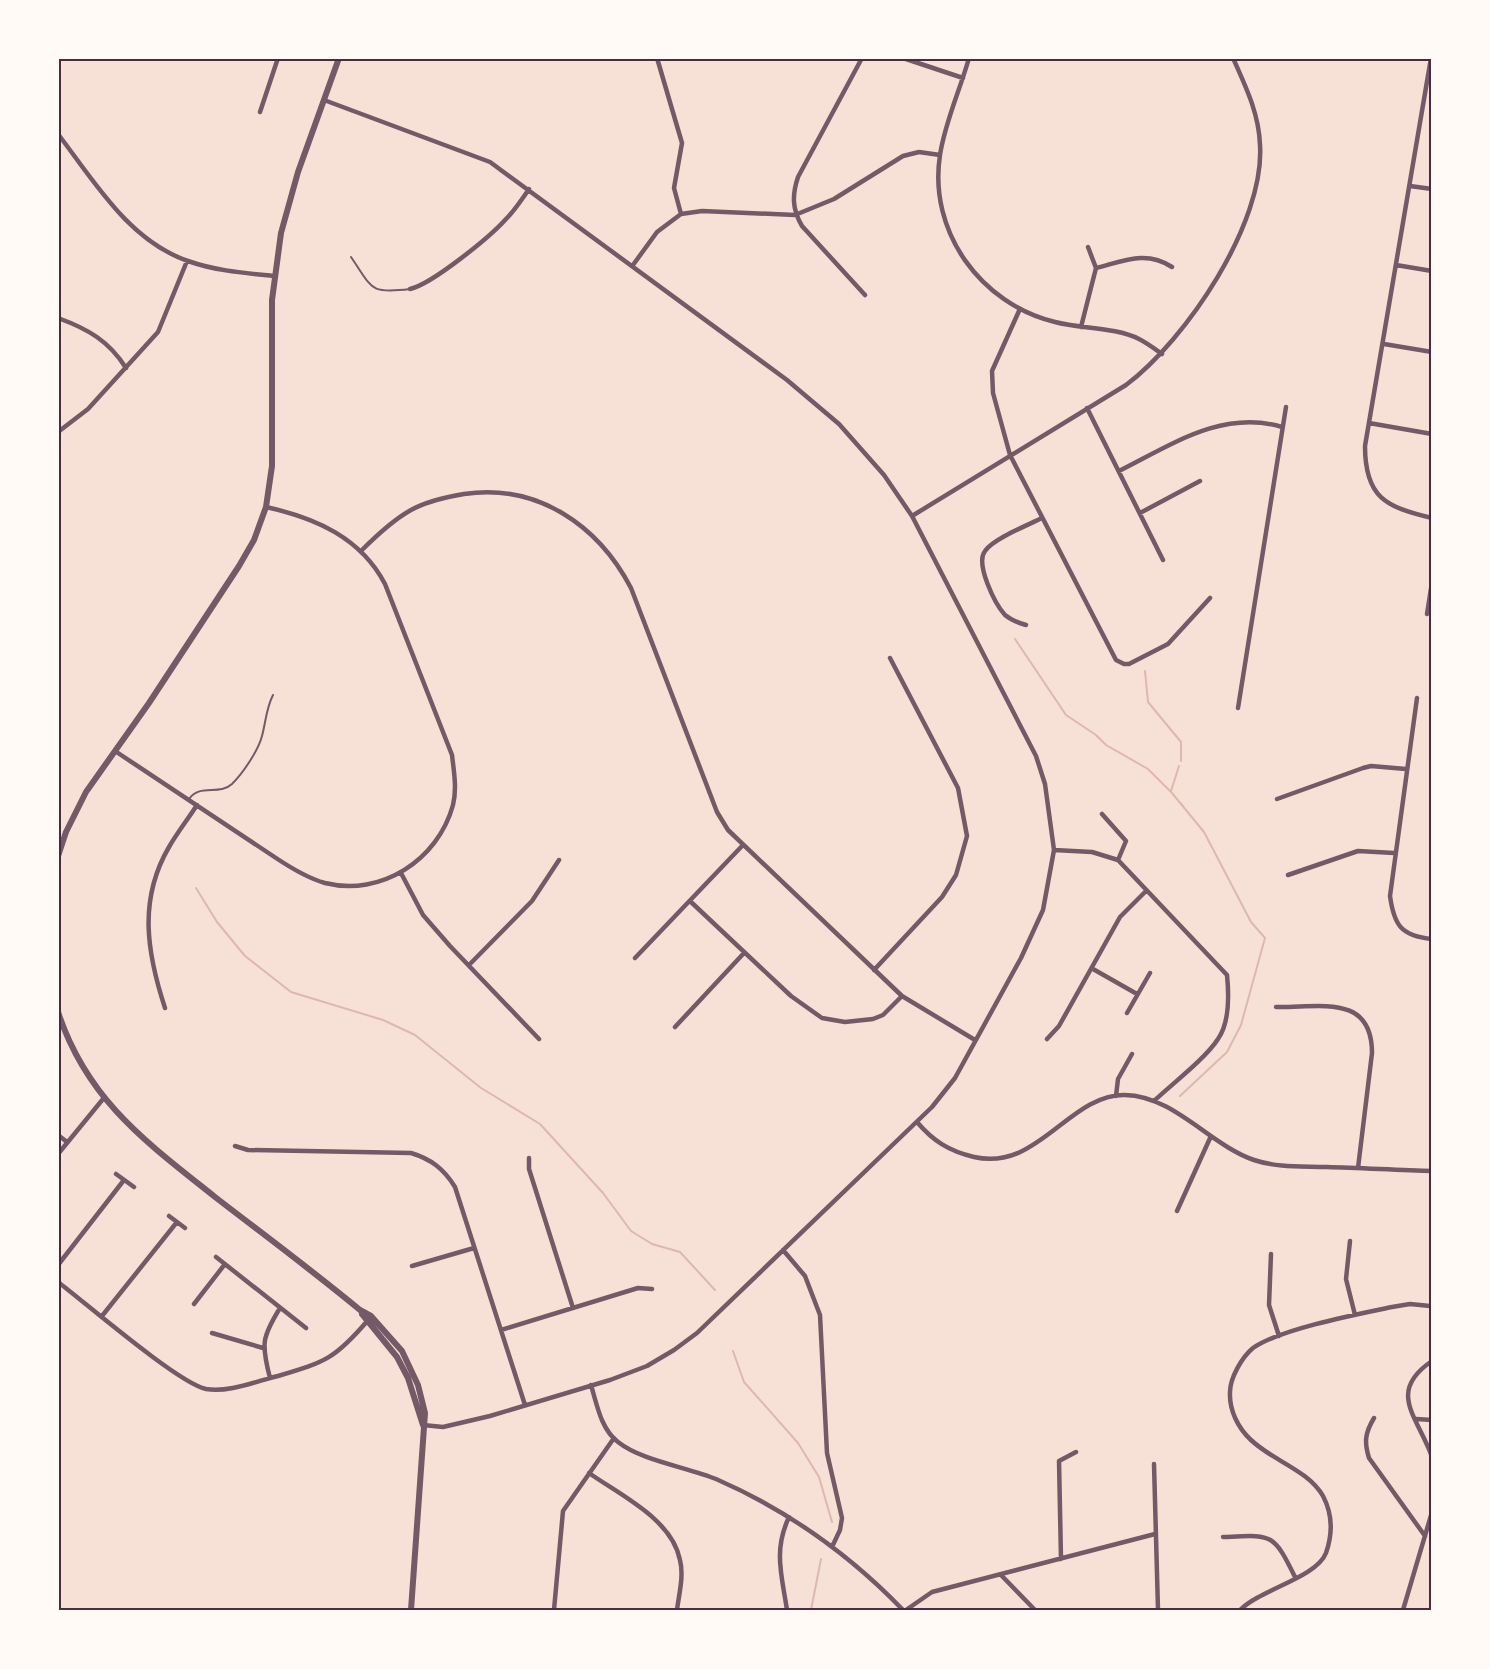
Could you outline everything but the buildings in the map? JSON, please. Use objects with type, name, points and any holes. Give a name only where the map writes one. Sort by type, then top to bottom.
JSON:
[{"type":"street","points":[[260,112],[278,58]]},
{"type":"street","points":[[58,856],[75,813],[239,566],[254,540],[266,507],[272,466],[274,276],[287,209],[339,58]]},
{"type":"street","points":[[657,58],[682,143],[674,188],[681,214]]},
{"type":"street","points":[[862,58],[798,177],[793,194],[795,215],[865,295]]},
{"type":"street","points":[[903,58],[963,78]]},
{"type":"street","points":[[969,58],[940,155],[940,198],[950,235],[972,273],[987,288],[1019,311],[1081,327],[1133,336],[1162,354]]},
{"type":"street","points":[[912,516],[1126,385],[1162,354],[1197,306],[1240,236],[1256,193],[1261,146],[1258,125],[1251,98],[1233,58]]},
{"type":"street","points":[[1431,58],[1369,423],[1365,465],[1370,483],[1380,497],[1399,510],[1431,518]]},
{"type":"street","points":[[324,100],[455,147],[490,162],[818,405],[860,447],[912,516],[1036,756],[1045,784],[1054,850],[1043,910],[1021,958],[955,1078],[917,1122],[687,1342],[647,1366],[525,1406],[462,1424],[423,1425]]},
{"type":"street","points":[[58,134],[131,225],[170,253],[188,261],[234,272],[274,276]]},
{"type":"street","points":[[633,266],[657,232],[681,214],[702,212],[795,215],[834,199],[903,156],[919,152],[940,155]]},
{"type":"street","points":[[1410,186],[1431,189]]},
{"type":"street","points":[[410,290],[426,283],[506,220],[529,189]]},
{"type":"street","points":[[1081,327],[1096,268],[1089,247]]},
{"type":"street","points":[[1096,268],[1140,257],[1152,257],[1172,267]]},
{"type":"street","points":[[58,432],[88,409],[158,333],[188,261]]},
{"type":"street","points":[[1396,265],[1431,271]]},
{"type":"street","points":[[1019,311],[992,371],[990,384],[1010,455],[1116,660],[1129,664],[1164,647],[1210,598]]},
{"type":"street","points":[[58,318],[101,338],[117,353],[126,368]]},
{"type":"street","points":[[1384,344],[1431,352]]},
{"type":"street","points":[[1238,708],[1287,407]]},
{"type":"street","points":[[1087,408],[1163,560]]},
{"type":"street","points":[[1119,471],[1215,425],[1243,421],[1268,423],[1282,428]]},
{"type":"street","points":[[1369,423],[1431,434]]},
{"type":"street","points":[[1140,513],[1200,481]]},
{"type":"street","points":[[362,550],[386,527],[412,509],[443,497],[477,492],[508,493],[532,498],[561,510],[582,525],[619,565],[632,588],[717,812],[742,846],[902,996],[975,1040]]},
{"type":"street","points":[[115,750],[276,858],[318,880],[338,885],[362,885],[401,873],[422,857],[437,839],[453,805],[456,783],[452,755],[379,571],[362,550],[348,539],[327,528],[266,507]]},
{"type":"street","points":[[1026,625],[1006,616],[999,606],[981,566],[981,559],[990,546],[1042,518]]},
{"type":"street","points":[[1426,614],[1431,582]]},
{"type":"street","points":[[874,970],[942,897],[956,875],[967,836],[958,788],[890,658]]},
{"type":"street","points":[[1417,698],[1394,853],[1390,896],[1393,916],[1405,932],[1431,939]]},
{"type":"street","points":[[1277,799],[1371,766],[1406,769]]},
{"type":"street","points":[[165,1008],[148,944],[147,910],[156,873],[197,805]]},
{"type":"street","points":[[1102,814],[1126,841],[1118,860]]},
{"type":"street","points":[[635,958],[691,902],[742,846]]},
{"type":"street","points":[[1054,850],[1092,852],[1118,860],[1227,975],[1229,994],[1224,1026],[1218,1040],[1154,1101]]},
{"type":"street","points":[[1288,875],[1358,852],[1394,853]]},
{"type":"street","points":[[469,965],[532,901],[559,860]]},
{"type":"street","points":[[401,873],[423,915],[539,1039]]},
{"type":"street","points":[[1047,1039],[1059,1026],[1093,969],[1120,917],[1146,891]]},
{"type":"street","points":[[691,902],[806,1009],[832,1021],[873,1019],[883,1015],[902,996]]},
{"type":"street","points":[[675,1027],[744,953]]},
{"type":"street","points":[[1093,969],[1137,994]]},
{"type":"street","points":[[1127,1013],[1150,973]]},
{"type":"street","points":[[1276,1007],[1346,1009],[1360,1016],[1368,1025],[1372,1035],[1372,1053],[1358,1168]]},
{"type":"street","points":[[58,1012],[78,1059],[103,1099],[138,1135],[360,1310],[369,1318],[397,1357],[408,1378],[423,1425],[411,1611]]},
{"type":"street","points":[[1116,1096],[1118,1079],[1132,1054]]},
{"type":"street","points":[[917,1122],[941,1145],[956,1153],[980,1158],[1004,1158],[1037,1143],[1094,1103],[1116,1096],[1139,1097],[1154,1101],[1249,1158],[1273,1166],[1431,1171]]},
{"type":"street","points":[[58,1154],[103,1099]]},
{"type":"street","points":[[58,1135],[67,1142]]},
{"type":"street","points":[[1177,1211],[1211,1136]]},
{"type":"street","points":[[235,1146],[248,1150],[411,1153],[423,1157],[441,1169],[455,1187],[525,1406]]},
{"type":"street","points":[[529,1158],[529,1169],[573,1308]]},
{"type":"street","points":[[116,1174],[134,1187]]},
{"type":"street","points":[[58,1264],[124,1180]]},
{"type":"street","points":[[169,1216],[185,1228]]},
{"type":"street","points":[[102,1316],[177,1222]]},
{"type":"street","points":[[1350,1241],[1346,1279],[1355,1315]]},
{"type":"street","points":[[412,1266],[474,1248]]},
{"type":"street","points":[[783,1250],[805,1276],[819,1315],[826,1447],[842,1518],[840,1530],[831,1547]]},
{"type":"street","points":[[1271,1254],[1269,1305],[1279,1336]]},
{"type":"street","points":[[216,1257],[306,1328]]},
{"type":"street","points":[[194,1304],[225,1264]]},
{"type":"street","points":[[58,1282],[181,1377],[200,1387],[228,1388],[326,1361],[369,1318]]},
{"type":"street","points":[[501,1330],[638,1288],[652,1289]]},
{"type":"street","points":[[1431,1293],[1431,1334]]},
{"type":"street","points":[[1240,1611],[1261,1595],[1294,1577],[1312,1571],[1325,1556],[1331,1534],[1331,1514],[1314,1483],[1252,1441],[1236,1420],[1230,1399],[1233,1379],[1247,1355],[1253,1348],[1279,1336],[1355,1315],[1410,1304],[1430,1306]]},
{"type":"street","points":[[270,1378],[263,1348],[264,1336],[280,1308]]},
{"type":"street","points":[[212,1333],[263,1348]]},
{"type":"street","points":[[1431,1361],[1418,1370],[1408,1385],[1406,1396],[1431,1456]]},
{"type":"street","points":[[591,1385],[603,1423],[614,1438],[630,1449],[715,1479],[789,1517],[864,1573],[904,1611],[928,1594],[1155,1534]]},
{"type":"street","points":[[1374,1418],[1366,1431],[1365,1444],[1369,1458],[1425,1536]]},
{"type":"street","points":[[1416,1419],[1431,1420]]},
{"type":"street","points":[[554,1611],[563,1511],[614,1438]]},
{"type":"street","points":[[1061,1559],[1059,1461],[1076,1452]]},
{"type":"street","points":[[1154,1464],[1158,1611]]},
{"type":"street","points":[[589,1473],[649,1516],[672,1538],[681,1560],[682,1574],[677,1611]]},
{"type":"street","points":[[1403,1611],[1431,1512]]},
{"type":"street","points":[[787,1611],[779,1554],[780,1538],[789,1517]]},
{"type":"street","points":[[1223,1537],[1263,1535],[1275,1541],[1294,1577]]},
{"type":"street","points":[[1001,1575],[1035,1611]]},
{"type":"lane","points":[[351,257],[374,289],[386,292],[410,290]]},
{"type":"lane","points":[[189,800],[201,790],[228,787],[238,777],[261,738],[265,713],[273,695]]},
{"type":"waterway","points":[[1015,639],[1066,715],[1096,735],[1106,745],[1148,769],[1172,793],[1204,832],[1251,922],[1265,938],[1241,1025],[1227,1052],[1180,1096]]},
{"type":"waterway","points":[[1145,671],[1148,702],[1181,742],[1181,761]]},
{"type":"waterway","points":[[1171,791],[1179,766]]},
{"type":"waterway","points":[[196,888],[217,922],[245,956],[291,992],[383,1020],[415,1035],[481,1088],[540,1124],[603,1193],[631,1231],[652,1244],[680,1252],[715,1290]]},
{"type":"waterway","points":[[733,1351],[744,1382],[798,1443],[819,1477],[832,1522]]},
{"type":"waterway","points":[[811,1610],[821,1559]]}]
